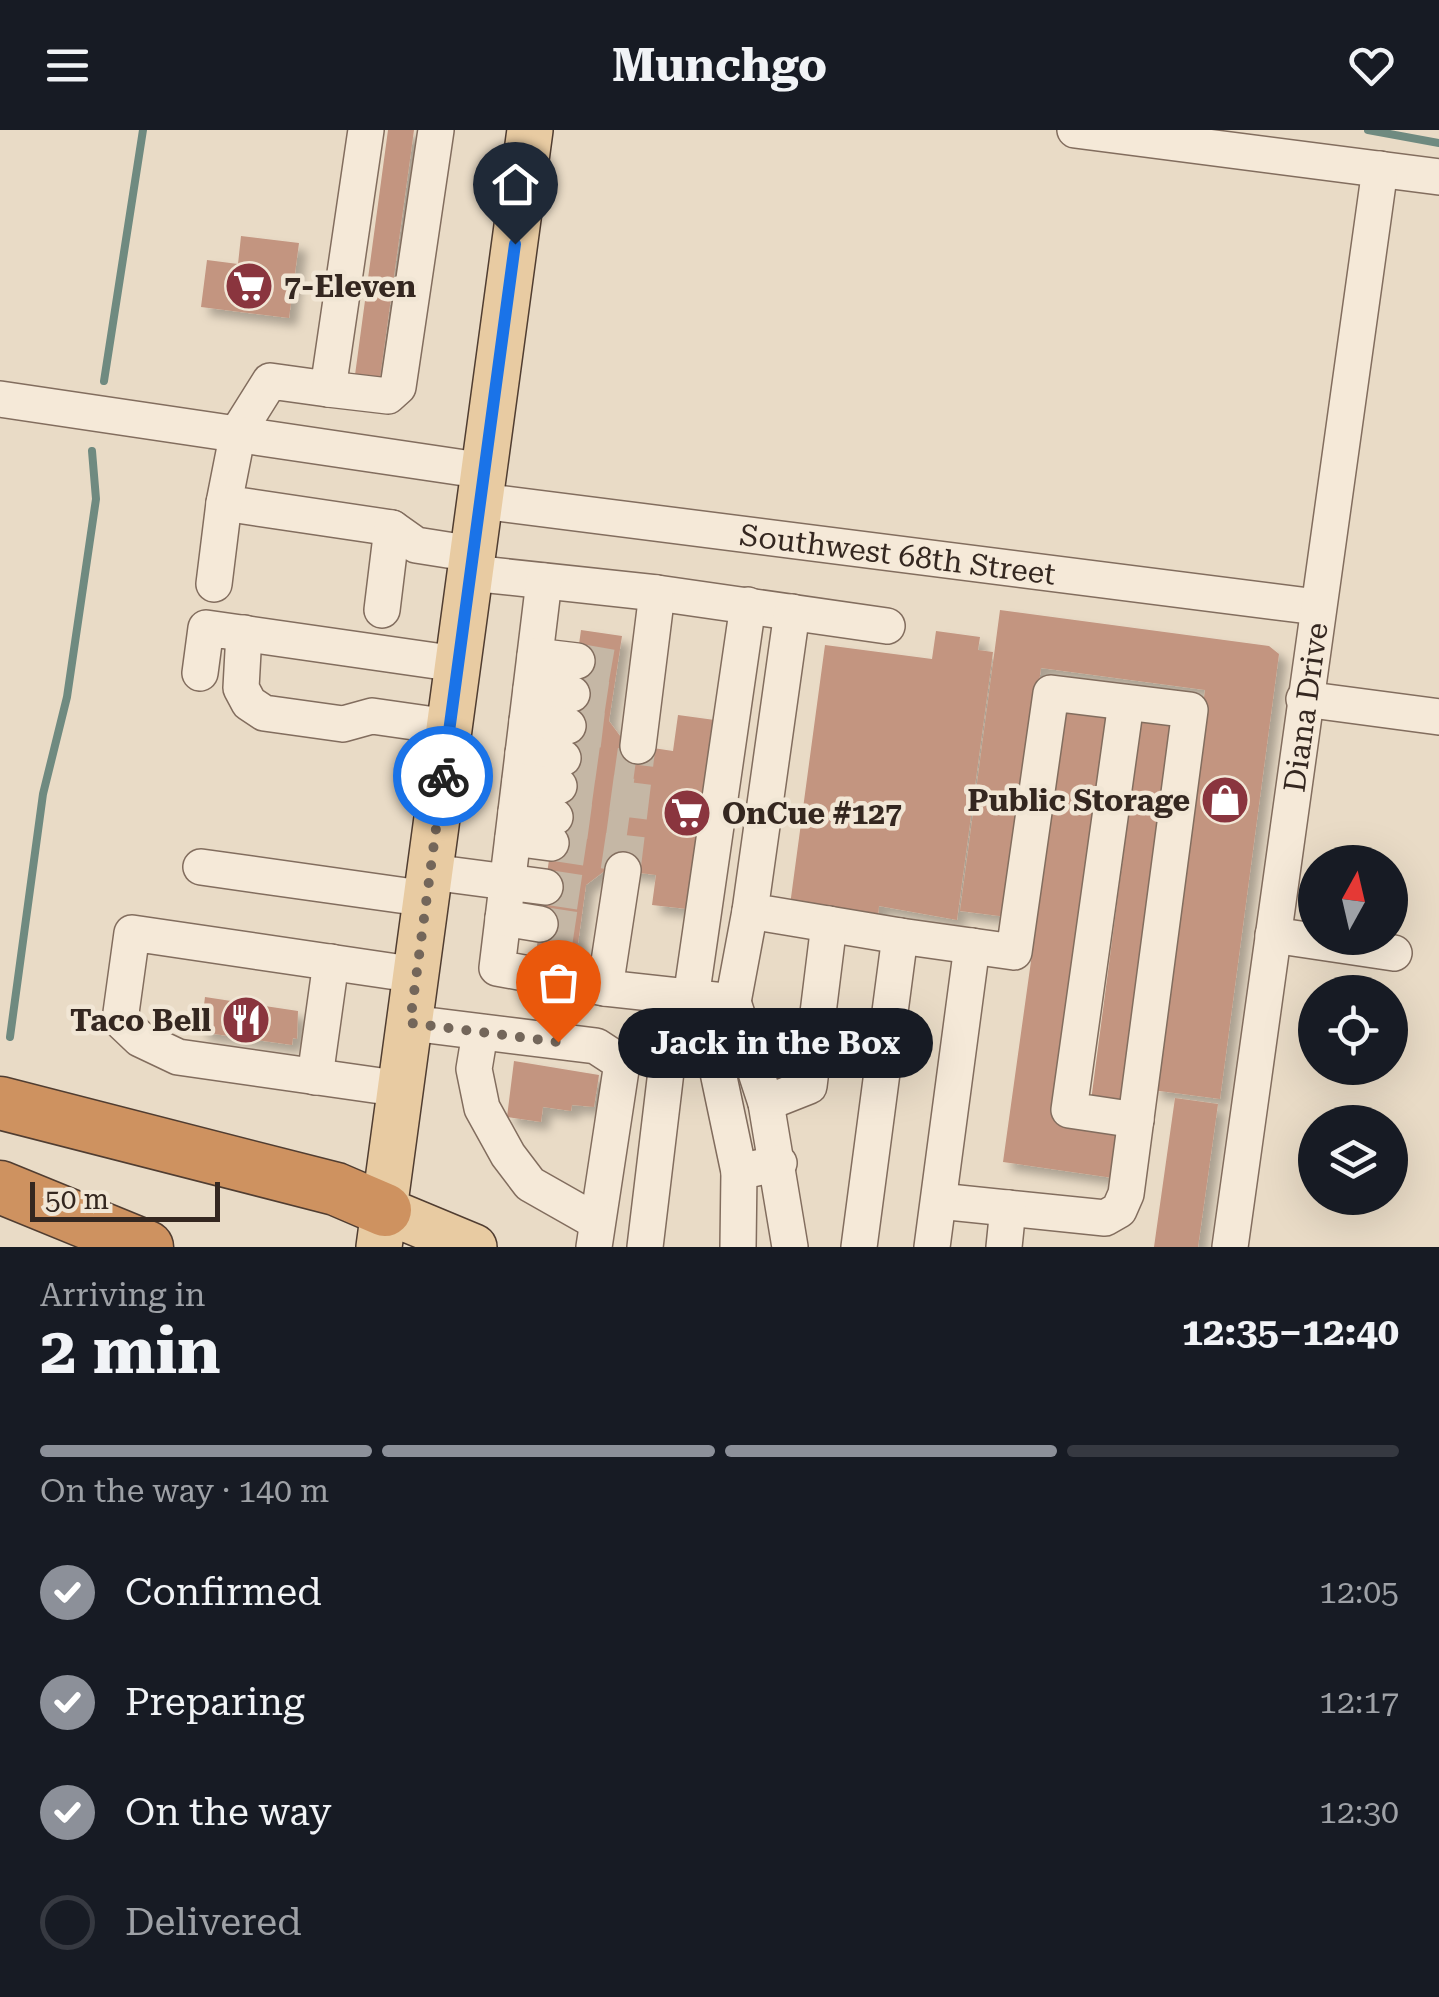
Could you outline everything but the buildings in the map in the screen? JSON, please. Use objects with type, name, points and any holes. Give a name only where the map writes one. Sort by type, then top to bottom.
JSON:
[{"type":"highway","points":[[0,1102],[336,1189],[382,1228]]},
{"type":"highway","points":[[0,1188],[147,1247]]},
{"type":"main road","points":[[474,1247],[382,1228],[530,130]]},
{"type":"street","points":[[328,389],[366,130]]},
{"type":"street","points":[[214,584],[238,432],[270,380],[388,396],[398,387],[436,130]]},
{"type":"street","points":[[1075,130],[1439,177]]},
{"type":"street","name":"Diana Drive","points":[[1230,1247],[1380,169]]},
{"type":"street","name":"Southwest 68th Street","points":[[0,399],[238,432],[483,486],[1317,608]]},
{"type":"street","points":[[224,504],[392,528],[416,545],[544,580],[887,626]]},
{"type":"street","points":[[382,610],[392,528]]},
{"type":"street","points":[[544,580],[497,968],[605,988],[733,1002]]},
{"type":"street","points":[[631,708],[657,593]]},
{"type":"street","points":[[645,1247],[748,605]]},
{"type":"street","points":[[790,1247],[766,1103],[733,1002],[750,911],[792,612]]},
{"type":"street","points":[[200,673],[206,628],[456,664]]},
{"type":"street","points":[[244,633],[241,688],[249,703],[264,713],[343,724],[372,716],[449,726]]},
{"type":"street","points":[[750,911],[1014,952],[1050,693],[1190,710],[1126,1194],[1119,1210],[1105,1218],[938,1201]]},
{"type":"street","points":[[1304,699],[1439,717]]},
{"type":"street","points":[[1126,702],[1068,1110],[1136,1120]]},
{"type":"street","points":[[523,750],[563,755]]},
{"type":"street","points":[[523,750],[563,755]]},
{"type":"street","points":[[523,750],[563,755]]},
{"type":"street","points":[[523,750],[563,755]]},
{"type":"street","points":[[201,867],[430,886],[508,882],[545,887]]},
{"type":"street","points":[[605,988],[597,933],[609,887]]},
{"type":"street","points":[[503,918],[540,924]]},
{"type":"street","points":[[766,1103],[809,1086],[830,924]]},
{"type":"street","points":[[402,1089],[178,1057],[140,1040],[120,1020],[132,933],[417,976]]},
{"type":"street","points":[[1272,934],[1298,938]]},
{"type":"street","points":[[859,1247],[900,936]]},
{"type":"street","points":[[932,1247],[972,946]]},
{"type":"street","points":[[314,1077],[331,962]]},
{"type":"street","points":[[410,1023],[596,1046],[622,1063],[596,1234],[530,1184],[508,1155],[479,1095],[474,1069],[480,1032]]},
{"type":"street","points":[[716,1063],[739,1172],[738,1247]]},
{"type":"street","points":[[739,1172],[779,1163]]},
{"type":"street","points":[[1004,1247],[1008,1208]]},
{"type":"waterway","points":[[104,381],[143,130]]},
{"type":"waterway","points":[[1368,130],[1439,143]]},
{"type":"waterway","points":[[10,1037],[43,794],[67,697],[96,499],[92,451]]},
{"type":"tunnel","points":[[577,661],[617,668]]},
{"type":"tunnel","points":[[572,694],[612,700]]},
{"type":"tunnel","points":[[568,726],[618,732]]},
{"type":"tunnel","points":[[623,870],[638,746]]},
{"type":"tunnel","points":[[563,758],[635,768]]},
{"type":"tunnel","points":[[559,786],[632,796]]},
{"type":"tunnel","points":[[555,817],[628,827]]},
{"type":"tunnel","points":[[551,843],[624,854]]},
{"type":"tunnel","points":[[545,887],[585,893]]},
{"type":"tunnel","points":[[540,924],[580,930]]},
{"type":"way so far","points":[[443,776],[410,1023],[558,1042]]},
{"type":"place","name":"7-Eleven","points":[[249,286]]},
{"type":"place","name":"Public Storage","points":[[1225,800]]},
{"type":"place","name":"OnCue #127","points":[[687,813]]},
{"type":"place","name":"Taco Bell","points":[[246,1020]]},
{"type":"place","name":"Jack in the Box","points":[[558,1042]]},
{"type":"route","points":[[443,776],[515,244]]}]
